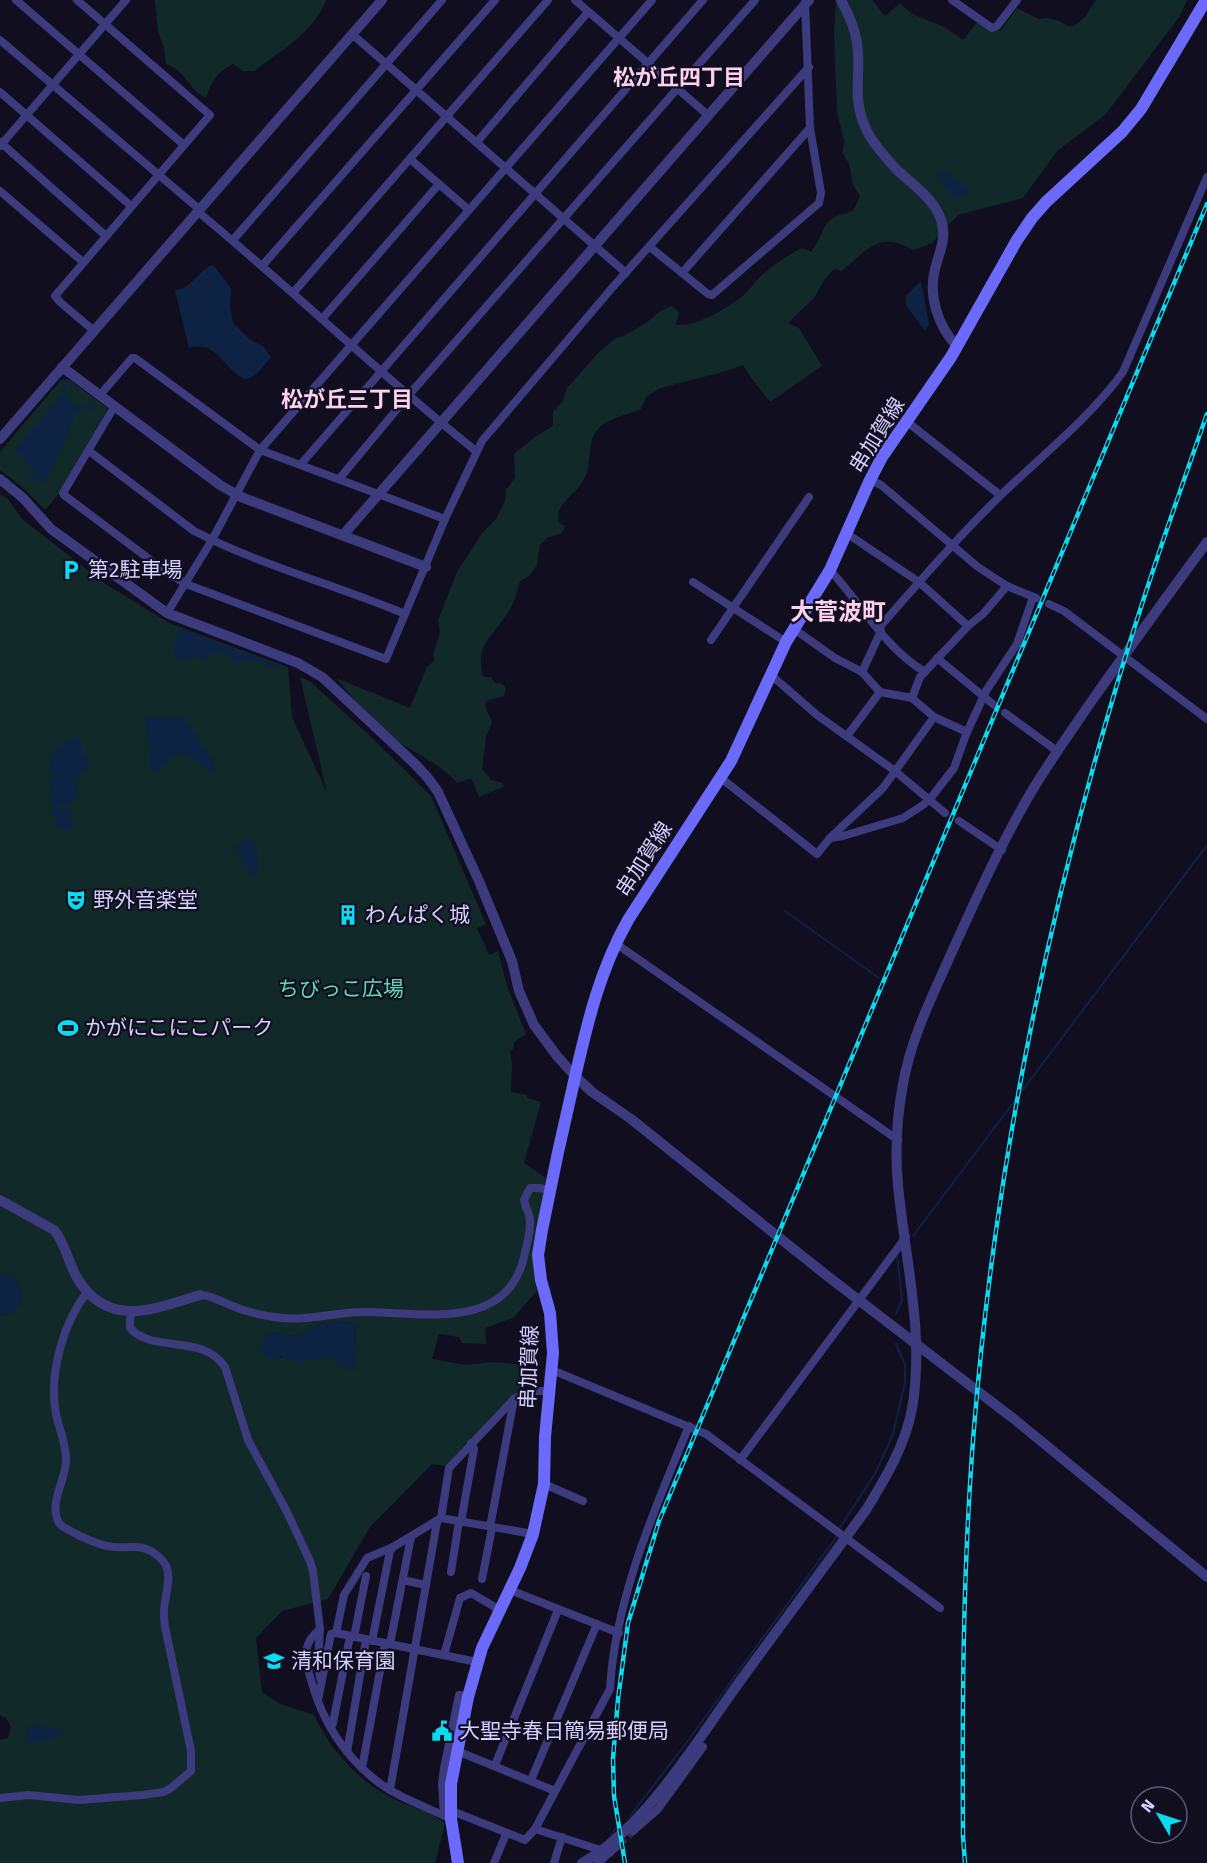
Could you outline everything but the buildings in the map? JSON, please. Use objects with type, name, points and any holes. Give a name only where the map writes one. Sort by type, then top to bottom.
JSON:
[{"type":"main road","name":"串加賀線","points":[[458,1863],[449,1815],[452,1777],[468,1697],[477,1662],[533,1534],[544,1484],[545,1437],[553,1336],[538,1254],[550,1190],[595,992],[615,943],[633,911],[722,778],[745,734],[786,642],[830,570],[882,458],[935,381],[1032,218],[1126,129],[1141,109],[1206,0]]},
{"type":"street","points":[[16,0],[184,145]]},
{"type":"street","points":[[77,0],[210,115],[55,296],[93,330]]},
{"type":"street","points":[[106,236],[1,144],[126,0]]},
{"type":"street","points":[[0,439],[382,0]]},
{"type":"street","points":[[233,240],[442,0]]},
{"type":"street","points":[[262,266],[495,0]]},
{"type":"street","points":[[293,293],[548,0]]},
{"type":"street","points":[[575,0],[709,116]]},
{"type":"street","points":[[167,614],[212,540],[260,450],[652,0]]},
{"type":"street","points":[[301,464],[703,0]]},
{"type":"street","points":[[339,478],[755,0]]},
{"type":"street","points":[[841,0],[854,29],[857,44],[856,91],[867,131],[893,166],[933,204],[940,217],[944,236],[934,271],[933,292],[936,310],[945,331],[956,345]]},
{"type":"street","points":[[952,0],[992,28],[998,26],[1017,0]]},
{"type":"street","points":[[650,247],[712,295],[819,203],[821,193],[810,128],[806,1]]},
{"type":"street","points":[[344,534],[709,116],[806,1]]},
{"type":"street","points":[[477,142],[588,12]]},
{"type":"street","points":[[352,34],[626,273]]},
{"type":"street","points":[[0,40],[159,175],[408,396],[476,451]]},
{"type":"street","points":[[114,407],[63,493],[64,495],[165,572],[186,584],[386,659],[476,451],[626,273],[808,67]]},
{"type":"street","points":[[0,92],[131,206]]},
{"type":"street","points":[[682,273],[810,128]]},
{"type":"street","points":[[410,159],[469,210]]},
{"type":"street","points":[[862,672],[880,630],[952,544],[1083,417],[1123,372],[1207,177]]},
{"type":"street","points":[[322,319],[439,184]]},
{"type":"street","points":[[0,191],[83,262]]},
{"type":"street","points":[[100,395],[132,358],[135,358],[260,450],[446,519]]},
{"type":"street","points":[[62,367],[220,485],[258,504],[344,534],[426,567]]},
{"type":"street","points":[[906,421],[1000,495]]},
{"type":"street","points":[[88,451],[195,531],[212,540],[405,614]]},
{"type":"street","points":[[0,479],[23,498],[51,529],[167,614],[298,663],[322,677],[428,778],[438,792],[479,881],[512,961],[519,991],[534,1025],[556,1056],[575,1076],[592,1092],[631,1119],[916,1346],[1014,1419],[1207,1577]]},
{"type":"street","points":[[830,838],[903,818],[930,799],[954,768],[983,696],[1017,644],[1035,598],[1007,586],[978,567],[881,485],[870,480]]},
{"type":"street","points":[[711,640],[809,497]]},
{"type":"street","points":[[846,533],[919,582],[968,626]]},
{"type":"street","points":[[582,1863],[611,1844],[639,1817],[674,1773],[846,1538],[887,1476],[906,1430],[914,1390],[916,1346],[906,1237],[898,1184],[898,1140],[903,1086],[909,1056],[919,1026],[964,925],[1026,801],[1124,656],[1207,542]]},
{"type":"street","points":[[830,570],[894,648],[925,672]]},
{"type":"street","points":[[693,582],[786,642]]},
{"type":"street","points":[[912,698],[920,677],[968,626],[983,614],[1007,586]]},
{"type":"street","points":[[1049,604],[1064,611],[1207,719]]},
{"type":"street","points":[[794,629],[834,657],[862,672],[880,692],[912,698],[934,717],[968,732]]},
{"type":"street","points":[[937,658],[994,705]]},
{"type":"street","points":[[771,675],[817,715],[895,771],[945,813]]},
{"type":"street","points":[[847,736],[880,692]]},
{"type":"street","points":[[1005,713],[1057,752]]},
{"type":"street","points":[[722,778],[817,854],[830,838],[868,803],[895,771],[934,717]]},
{"type":"street","points":[[959,821],[1002,850]]},
{"type":"street","points":[[615,943],[898,1140]]},
{"type":"street","points":[[0,1200],[54,1230],[60,1237],[75,1274],[87,1292],[108,1305],[132,1312],[153,1310],[200,1295],[208,1295],[249,1312],[287,1319],[359,1312],[437,1314],[466,1313],[475,1310],[503,1294],[518,1276],[530,1230],[530,1220],[524,1200],[526,1194],[530,1188],[550,1190]]},
{"type":"street","points":[[740,1460],[906,1237]]},
{"type":"street","points":[[0,1798],[29,1795],[80,1800],[164,1792],[191,1771],[191,1751],[165,1627],[164,1608],[168,1571],[166,1565],[156,1554],[144,1547],[112,1547],[88,1539],[59,1522],[57,1491],[65,1471],[66,1460],[55,1408],[55,1375],[72,1314],[87,1292]]},
{"type":"street","points":[[132,1312],[130,1328],[138,1334],[206,1350],[220,1360],[225,1367],[248,1440],[286,1510],[310,1561],[320,1629],[318,1661],[322,1681]]},
{"type":"street","points":[[552,1370],[706,1434],[940,1608]]},
{"type":"street","points":[[390,1790],[449,1468],[514,1399],[534,1391],[549,1391]]},
{"type":"street","points":[[482,1579],[514,1399]]},
{"type":"street","points":[[320,1629],[313,1636],[307,1648],[309,1672],[318,1700],[331,1728],[347,1752],[362,1768],[390,1790],[449,1815],[525,1840],[534,1829],[610,1689],[612,1665],[634,1571],[650,1522],[689,1426]]},
{"type":"street","points":[[451,1572],[474,1449],[471,1443]]},
{"type":"street","points":[[544,1484],[584,1501]]},
{"type":"street","points":[[336,1633],[344,1595],[367,1558],[393,1547],[439,1520],[460,1521],[533,1534]]},
{"type":"street","points":[[362,1768],[411,1537]]},
{"type":"street","points":[[347,1752],[369,1641],[393,1547]]},
{"type":"street","points":[[331,1728],[366,1576]]},
{"type":"street","points":[[403,1580],[426,1585]]},
{"type":"street","points":[[510,1590],[619,1633]]},
{"type":"street","points":[[444,1655],[460,1598],[471,1593],[500,1610]]},
{"type":"street","points":[[495,1765],[558,1610]]},
{"type":"street","points":[[531,1780],[597,1624]]},
{"type":"street","points":[[318,1700],[331,1634],[336,1633],[477,1662]]},
{"type":"street","points":[[449,1815],[442,1784],[459,1695],[468,1697]]},
{"type":"street","points":[[633,1832],[658,1809],[704,1747]]},
{"type":"street","points":[[457,1752],[495,1765],[555,1791]]},
{"type":"street","points":[[534,1829],[610,1853]]},
{"type":"street","points":[[494,1863],[507,1834]]},
{"type":"street","points":[[554,1863],[562,1837]]},
{"type":"street","points":[[598,1863],[619,1844]]},
{"type":"green space","points":[[155,0],[326,0],[313,22],[296,40],[254,71],[243,71],[233,64],[223,70],[210,87],[206,98],[195,90],[178,71],[166,64],[164,48],[158,32]]},
{"type":"green space","points":[[836,0],[872,0],[885,16],[900,3],[914,14],[942,26],[963,40],[978,21],[992,31],[1001,30],[1017,8],[1039,19],[1047,18],[1074,26],[1085,17],[1096,0],[1187,0],[1180,16],[1105,115],[1057,151],[1023,198],[958,215],[932,243],[913,250],[901,244],[882,242],[866,250],[842,271],[834,269],[824,280],[815,297],[788,323],[799,328],[822,366],[770,402],[743,365],[660,388],[646,397],[641,409],[611,420],[600,427],[591,443],[586,475],[559,511],[559,523],[565,526],[562,533],[547,538],[540,545],[537,565],[529,576],[520,581],[512,606],[488,640],[481,655],[483,677],[491,677],[495,683],[502,684],[506,688],[504,696],[486,701],[485,706],[492,722],[486,737],[482,769],[491,780],[503,783],[503,787],[479,797],[471,778],[457,783],[442,769],[383,731],[336,678],[410,708],[427,667],[434,661],[433,654],[440,632],[438,621],[457,572],[482,533],[496,519],[505,501],[506,490],[515,478],[514,454],[553,426],[553,412],[563,401],[567,388],[598,353],[616,338],[624,336],[646,323],[660,311],[672,306],[679,312],[676,325],[692,323],[718,313],[743,296],[763,274],[777,263],[802,248],[811,252],[829,222],[842,214],[853,211],[860,196],[853,185],[849,164],[843,153],[844,140],[837,112],[834,33]]},
{"type":"green space","points":[[68,379],[106,407],[106,411],[59,493],[45,510],[22,487],[0,470],[0,452],[61,380]]},
{"type":"green space","name":"ちびっこ広場","points":[[0,494],[8,499],[22,519],[104,583],[169,623],[288,667],[292,717],[327,793],[300,677],[311,682],[431,796],[486,924],[477,928],[489,955],[498,951],[507,986],[526,1034],[514,1042],[513,1049],[510,1051],[511,1092],[527,1095],[527,1098],[541,1102],[524,1163],[546,1178],[534,1249],[537,1291],[513,1318],[485,1328],[486,1344],[462,1343],[459,1337],[439,1334],[432,1359],[465,1365],[493,1362],[522,1365],[522,1393],[468,1441],[446,1466],[432,1464],[370,1527],[328,1599],[282,1611],[256,1638],[262,1692],[280,1704],[314,1715],[320,1728],[345,1762],[378,1790],[445,1823],[435,1863],[0,1863],[0,1740],[8,1738],[11,1727],[6,1718],[0,1715],[0,1316],[18,1307],[21,1290],[15,1277],[0,1272]],"holes":[[[346,1322],[356,1329],[354,1371],[326,1356],[305,1360],[284,1356],[278,1359],[264,1338],[272,1332],[293,1336],[307,1332],[321,1324]]]},
{"type":"water","points":[[941,170],[969,190],[968,194],[957,198],[951,194],[941,179],[939,172]]},
{"type":"water","points":[[211,265],[231,289],[230,306],[233,323],[249,339],[263,346],[271,357],[250,378],[245,379],[234,372],[210,349],[189,348],[175,290],[186,287]]},
{"type":"water","points":[[921,281],[929,324],[925,331],[906,305],[906,296]]},
{"type":"water","points":[[64,380],[67,380],[66,397],[79,407],[96,406],[95,409],[78,410],[45,484],[39,477],[32,482],[30,479],[36,473],[16,450],[62,394]]},
{"type":"water","points":[[182,629],[286,668],[271,667],[253,661],[234,663],[231,656],[220,651],[214,652],[206,661],[199,657],[176,660],[173,648]]},
{"type":"water","points":[[147,717],[184,718],[213,760],[216,773],[212,774],[194,759],[180,754],[171,757],[162,769],[154,771],[150,769],[145,721]]},
{"type":"water","points":[[72,737],[79,739],[83,752],[90,761],[84,772],[74,780],[79,789],[71,805],[57,803],[59,809],[68,808],[71,811],[72,826],[67,832],[58,827],[51,814],[53,807],[50,788],[53,773],[50,770],[50,764],[55,750]]},
{"type":"water","points":[[251,839],[256,843],[259,870],[255,878],[248,871],[235,847],[239,842]]},
{"type":"water","points":[[0,1272],[15,1277],[22,1296],[21,1302],[14,1311],[0,1316]]},
{"type":"water","points":[[350,1322],[355,1324],[356,1329],[354,1371],[326,1356],[301,1362],[282,1356],[274,1362],[259,1349],[264,1338],[272,1332],[293,1336],[307,1332],[321,1324]]},
{"type":"water","points":[[28,1725],[57,1728],[62,1733],[31,1744],[27,1740],[25,1730]]},
{"type":"waterway","points":[[913,1236],[1207,845]]},
{"type":"waterway","points":[[785,911],[879,978]]},
{"type":"waterway","points":[[896,1314],[902,1299],[897,1255]]},
{"type":"waterway","points":[[839,1529],[876,1472],[893,1434],[905,1382],[905,1365],[896,1344]]},
{"type":"waterway","points":[[630,1816],[690,1738],[837,1536]]},
{"type":"waterway","points":[[611,1837],[615,1829]]},
{"type":"tunnel","points":[[619,1844],[633,1831]]},
{"type":"railway","points":[[625,1863],[614,1796],[613,1758],[618,1699],[628,1623],[659,1521],[1207,204]]},
{"type":"railway","points":[[965,1863],[963,1683],[970,1479],[983,1335],[1008,1151],[1044,968],[1088,787],[1135,626],[1207,414]]},
{"type":"place","name":"第2駐車場","points":[[71,570]]},
{"type":"place","name":"野外音楽堂","points":[[76,900]]},
{"type":"place","name":"わんぱく城","points":[[348,915]]},
{"type":"place","name":"かがにこにこパーク","points":[[68,1028]]},
{"type":"place","name":"清和保育園","points":[[274,1661]]},
{"type":"place","name":"大聖寺春日簡易郵便局","points":[[442,1731]]},
{"type":"district","name":"松が丘四丁目","points":[[679,77]]},
{"type":"district","name":"松が丘三丁目","points":[[347,399]]},
{"type":"district","name":"大菅波町","points":[[838,612]]}]
